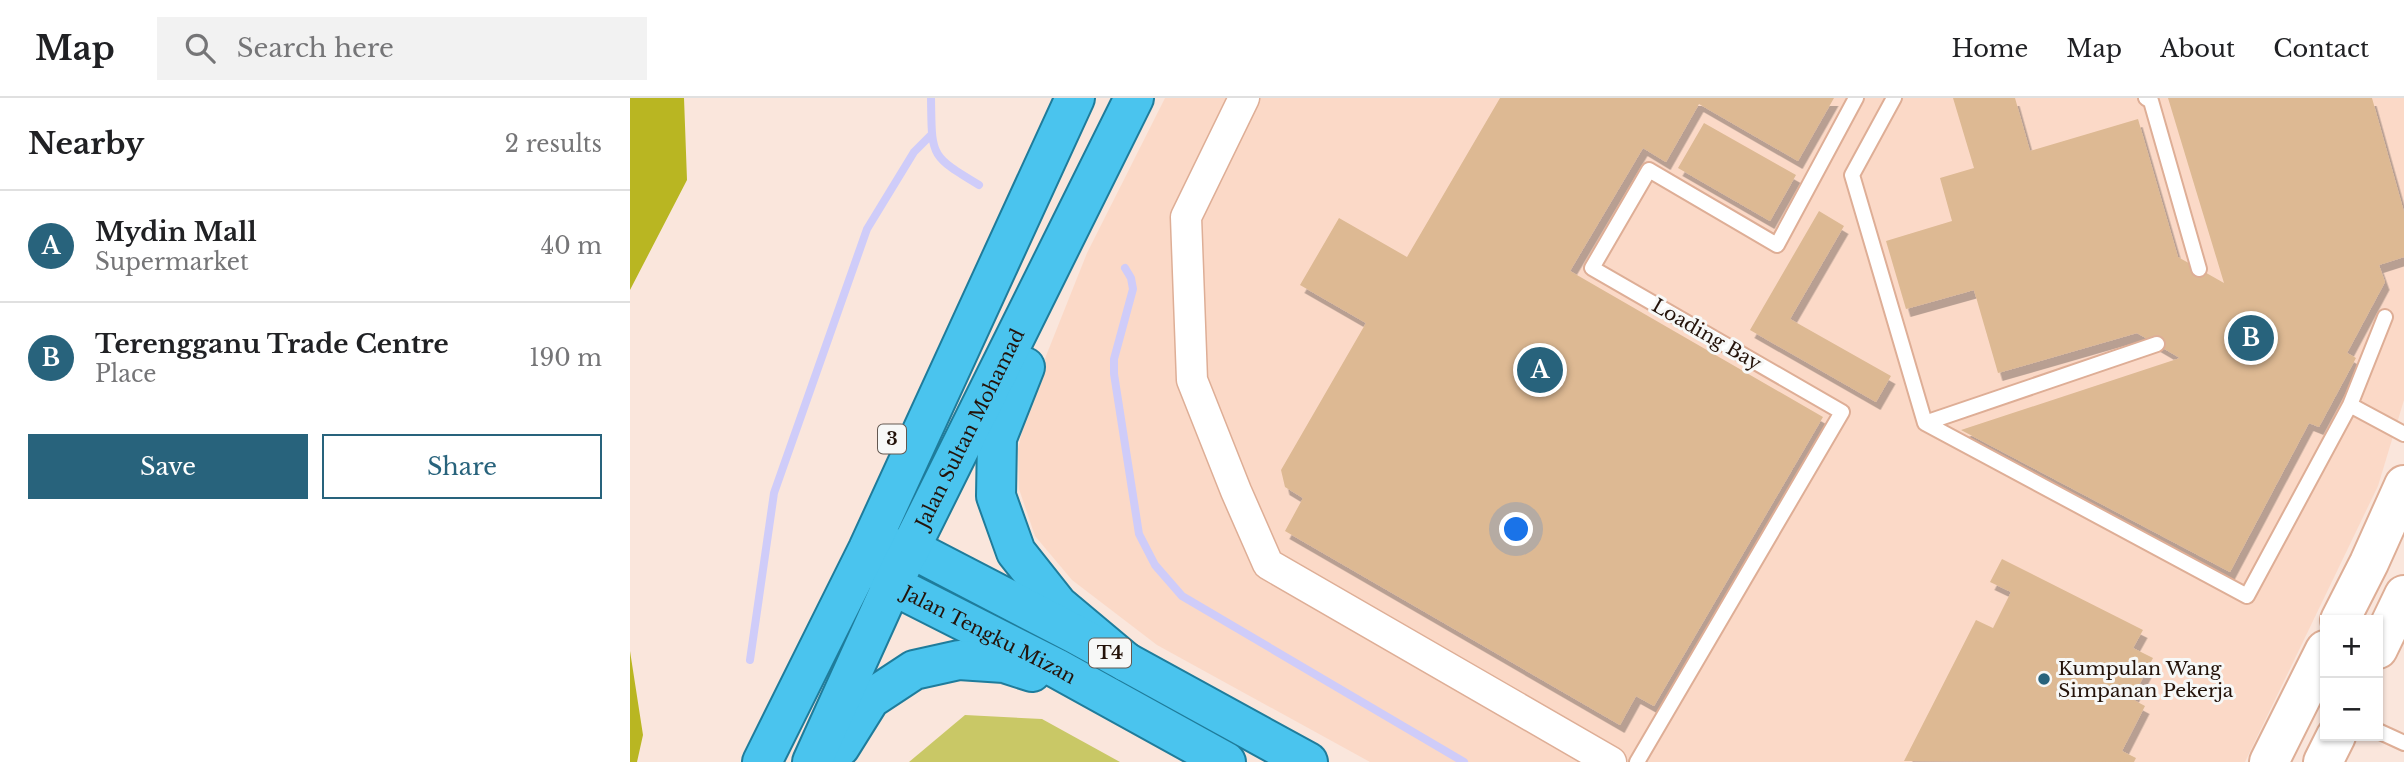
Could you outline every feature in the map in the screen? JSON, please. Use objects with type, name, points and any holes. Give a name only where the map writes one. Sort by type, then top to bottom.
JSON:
[{"type":"highway","name":"Jalan Sultan Mohamad","points":[[811,762],[891,585],[1134,98]]},
{"type":"highway","name":"Jalan Sultan Mohamad","points":[[762,762],[868,549],[1068,112]]},
{"type":"highway","name":"Jalan Sultan Mohamad","points":[[743,762],[802,628],[894,435],[1068,112]]},
{"type":"highway","points":[[1108,149],[997,438],[996,496],[1016,552],[1058,606],[1126,662]]},
{"type":"highway","name":"Jalan Tengku Mizan","points":[[868,549],[910,548],[1308,762]]},
{"type":"highway","name":"Jalan Tengku Mizan","points":[[868,549],[891,585],[1108,696],[1226,762]]},
{"type":"highway","points":[[831,762],[870,699],[914,670],[959,660],[1004,663],[1108,696]]},
{"type":"main road","points":[[2343,615],[2404,485]]},
{"type":"main road","points":[[2383,639],[2404,595]]},
{"type":"main road","points":[[2269,762],[2320,660]]},
{"type":"main road","points":[[2323,762],[2334,741]]},
{"type":"street","points":[[1244,98],[1186,216],[1192,380],[1268,564],[1611,762]]},
{"type":"lane","name":"Loading Bay","points":[[1637,762],[1842,412],[1592,268],[1648,170],[1777,245],[1856,98]]},
{"type":"lane","points":[[1894,98],[1852,175],[1925,423],[2248,596],[2350,405],[2385,317]]},
{"type":"lane","points":[[2146,98],[2151,101],[2199,269]]},
{"type":"lane","points":[[1925,423],[2157,344]]},
{"type":"lane","points":[[2350,405],[2404,434]]},
{"type":"lane","points":[[2383,733],[2404,743]]},
{"type":"shaded area","points":[[630,98],[684,98],[687,180],[630,290]]},
{"type":"shaded area","points":[[1165,98],[2404,98],[2404,400],[2378,486],[2245,762],[1370,762],[1157,645],[1072,580],[1035,536],[1019,489],[1018,449],[1027,410],[1046,356],[1087,253]]},
{"type":"shaded area","points":[[630,651],[643,735],[637,762],[630,762]]},
{"type":"shaded area","points":[[965,715],[1042,719],[1120,762],[909,762]]},
{"type":"building","points":[[1500,98],[1834,98],[1798,161],[1699,104],[1666,162],[1643,148],[1570,271],[1823,417],[1654,706],[1636,696],[1620,725],[1285,531],[1303,498],[1285,487],[1281,470],[1366,323],[1300,285],[1339,218],[1407,257]]},
{"type":"building","points":[[1953,98],[2015,98],[2030,151],[2138,119],[2178,257],[2224,283],[2168,98],[2372,98],[2404,212],[2404,257],[2379,265],[2385,282],[2347,353],[2356,358],[2319,427],[2309,423],[2230,572],[1961,430],[2180,358],[2137,333],[1998,373],[1974,290],[1906,309],[1886,241],[1952,221],[1940,178],[1974,168]]},
{"type":"building","points":[[1704,123],[1796,175],[1770,221],[1678,168]]},
{"type":"building","points":[[1819,211],[1844,226],[1790,319],[1891,376],[1876,402],[1750,330]]},
{"type":"building","name":"Kumpulan Wang Simpanan Pekerja","points":[[2002,559],[2143,630],[2133,648],[2153,658],[2132,699],[2145,706],[2122,751],[2136,758],[2134,762],[1904,761],[1976,620],[1993,628],[2011,592],[1990,582]]},
{"type":"waterway","points":[[931,98],[933,143],[937,152],[942,160],[979,185]]},
{"type":"waterway","points":[[750,660],[774,493],[867,229],[914,152],[931,135]]},
{"type":"waterway","points":[[1125,268],[1133,289],[1114,359],[1114,374],[1139,534],[1155,565],[1182,596],[1464,762]]},
{"type":"place","name":"Terengganu Trade Centre","points":[[2251,338]]},
{"type":"place","name":"Mydin Mall","points":[[1540,370]]},
{"type":"place","name":"Kumpulan Wang Simpanan Pekerja","points":[[2044,679]]}]
